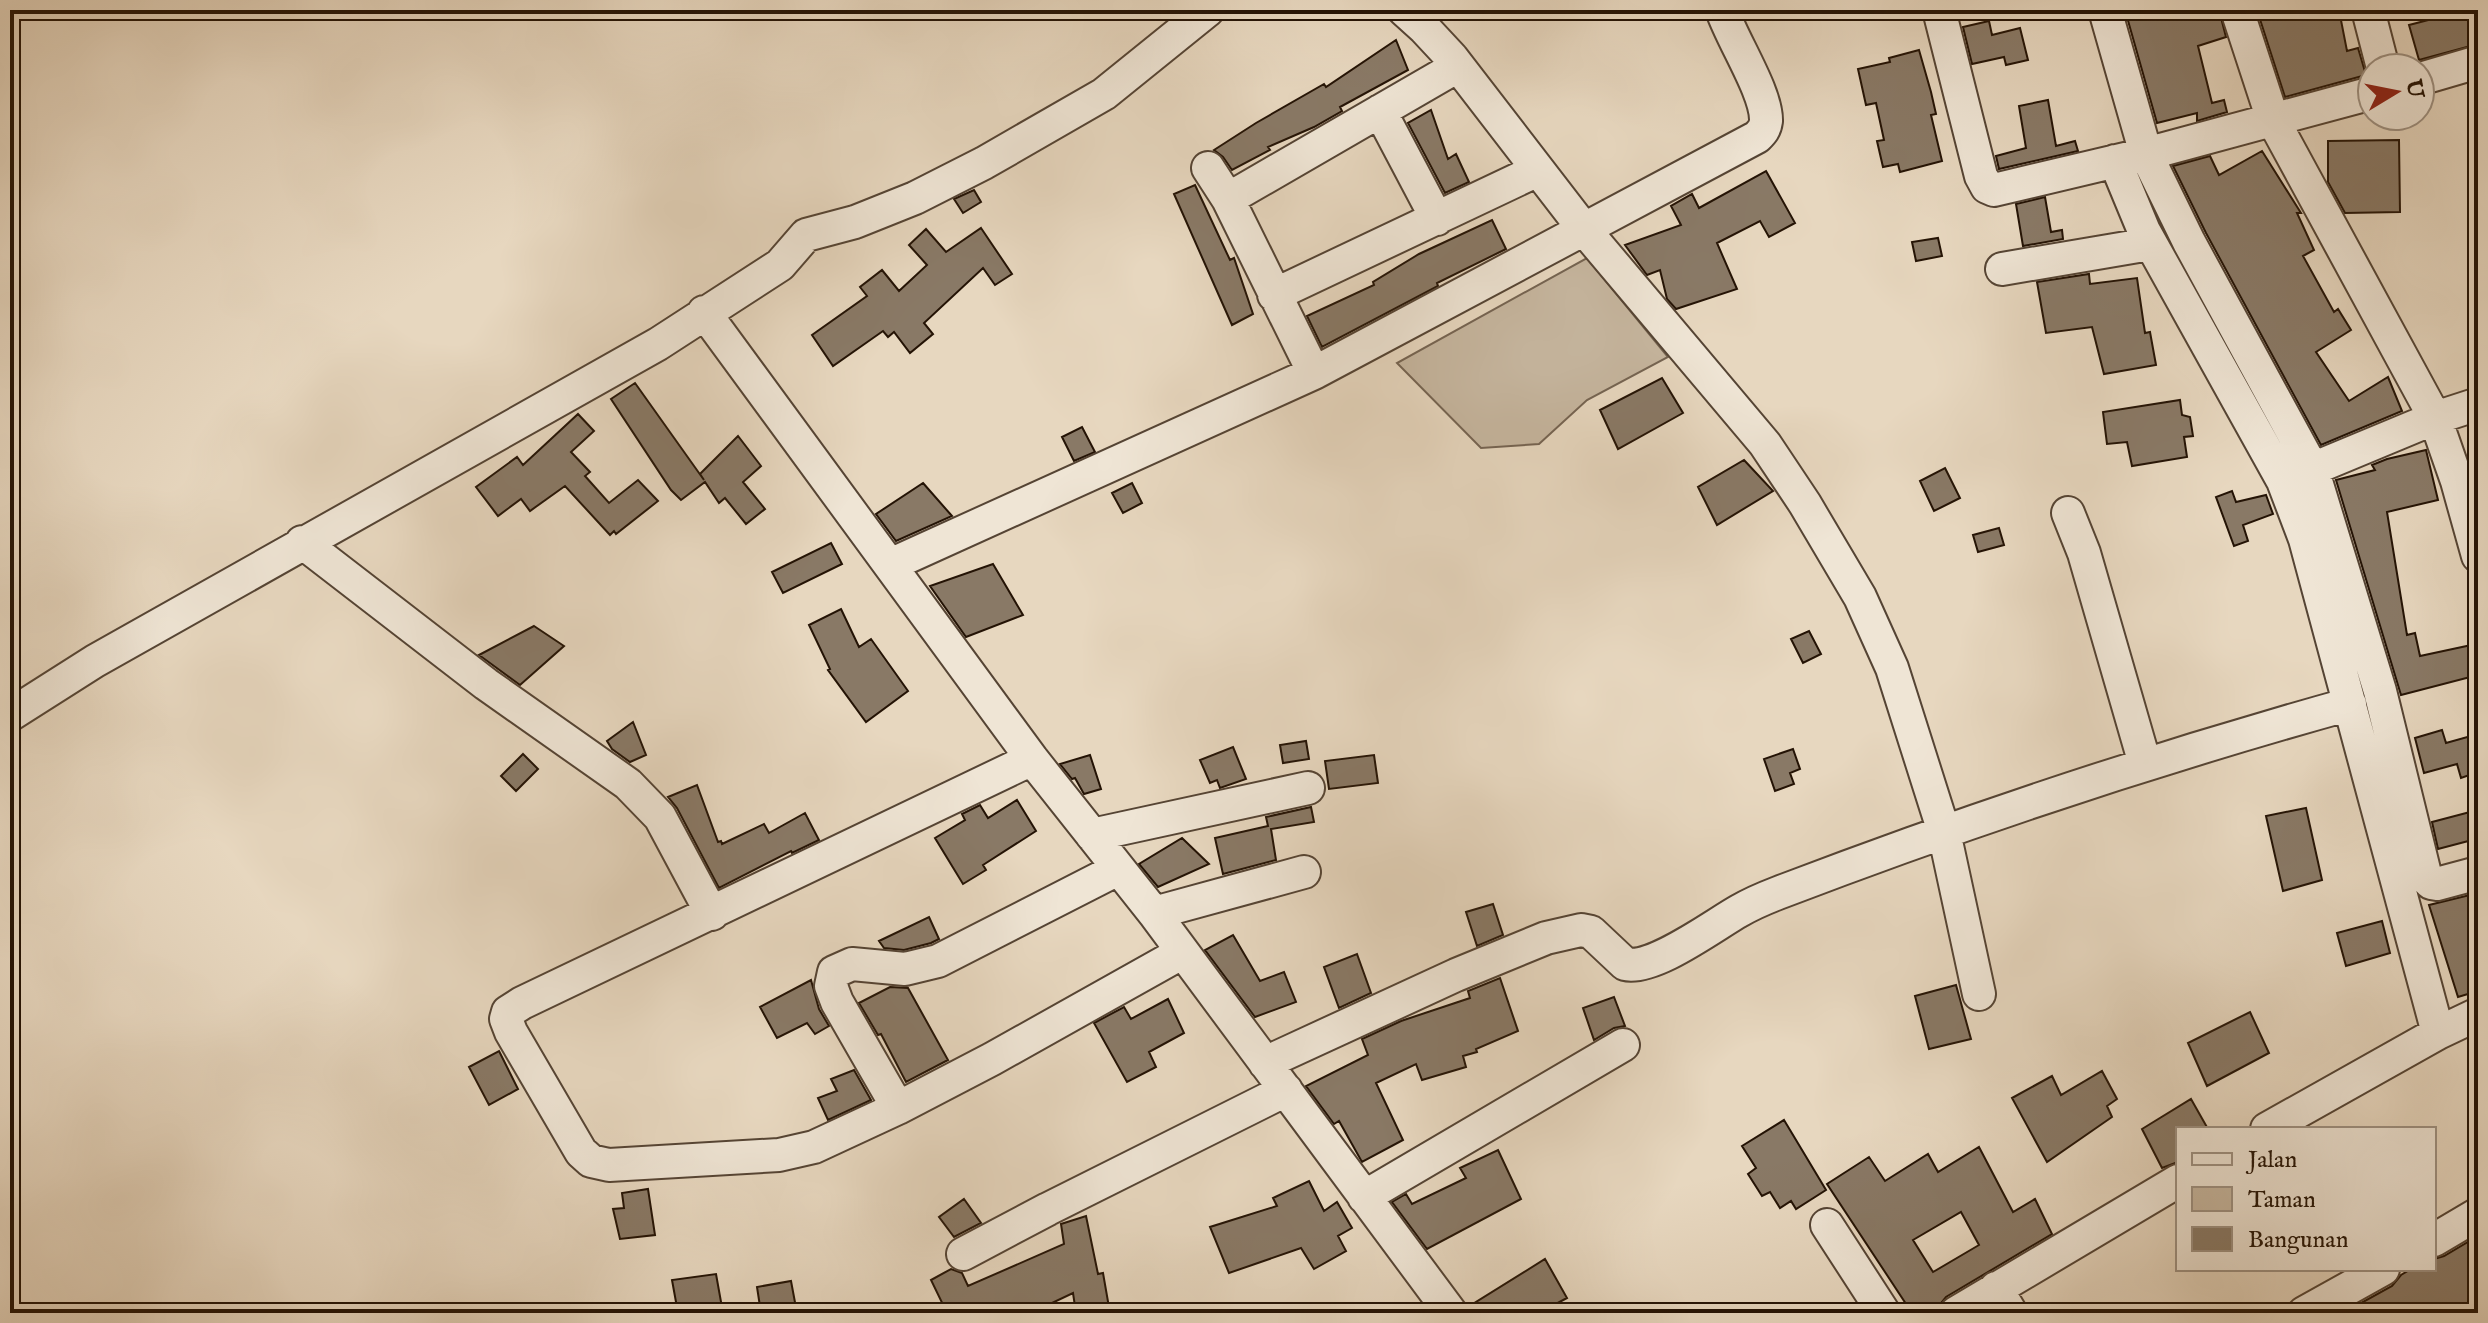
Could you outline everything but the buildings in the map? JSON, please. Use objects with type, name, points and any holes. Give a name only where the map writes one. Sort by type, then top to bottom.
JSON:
[{"type":"street","points":[[10,715],[95,661],[302,542],[658,344],[780,265],[806,235],[855,222],[915,198],[984,163],[1104,94],[1208,10]]},
{"type":"street","points":[[1404,10],[1458,66],[1583,228],[1765,444],[1860,597],[1892,668],[1944,832],[1979,994]]},
{"type":"street","points":[[890,565],[1314,373],[1763,132],[1766,117],[1759,95],[1722,10]]},
{"type":"street","points":[[1939,10],[1977,164],[1987,187],[2003,190],[2356,97]]},
{"type":"street","points":[[2105,10],[2130,158],[2130,202],[2150,244],[2283,481],[2305,539],[2438,1033]]},
{"type":"street","points":[[2237,10],[2273,120],[2435,418],[2476,541]]},
{"type":"street","points":[[2368,10],[2379,52]]},
{"type":"street","points":[[2436,74],[2478,62]]},
{"type":"street","points":[[1228,199],[1458,66]]},
{"type":"street","points":[[1380,111],[1437,219]]},
{"type":"street","points":[[2130,158],[2189,242],[2312,468],[2373,666],[2426,878],[2437,884],[2478,873]]},
{"type":"street","points":[[1208,168],[1228,199],[1314,373]]},
{"type":"street","points":[[1274,295],[1538,170]]},
{"type":"street","points":[[2002,269],[2150,244]]},
{"type":"street","points":[[704,312],[1032,759],[1154,913],[1451,1313]]},
{"type":"street","points":[[2283,481],[2435,418],[2478,404]]},
{"type":"street","points":[[2068,513],[2084,553],[2145,764]]},
{"type":"street","points":[[302,542],[486,684],[628,784],[660,817],[712,914]]},
{"type":"street","points":[[1265,1063],[1387,1006],[1546,938],[1586,930],[1599,936],[1625,964],[1648,961],[1771,896],[1944,832],[2145,764],[2350,704]]},
{"type":"street","points":[[1032,759],[522,1003],[506,1016],[511,1032],[586,1157],[598,1164],[609,1165],[779,1155],[814,1147],[898,1108],[1006,1051],[1183,952]]},
{"type":"street","points":[[1092,835],[1308,788]]},
{"type":"street","points":[[898,1108],[837,1002],[831,977],[838,969],[852,964],[905,969],[938,961],[1118,869]]},
{"type":"street","points":[[1154,913],[1304,872]]},
{"type":"street","points":[[2271,1127],[2438,1033],[2478,1014]]},
{"type":"street","points":[[1364,1197],[1623,1045]]},
{"type":"street","points":[[963,1254],[1286,1090]]},
{"type":"street","points":[[1956,1313],[2003,1301],[2176,1182]]},
{"type":"street","points":[[2436,1239],[2478,1214]]},
{"type":"street","points":[[1827,1225],[1884,1313]]},
{"type":"street","points":[[2304,1313],[2379,1271]]},
{"type":"green space","points":[[1587,258],[1668,357],[1587,400],[1539,444],[1481,448],[1397,363]]}]
